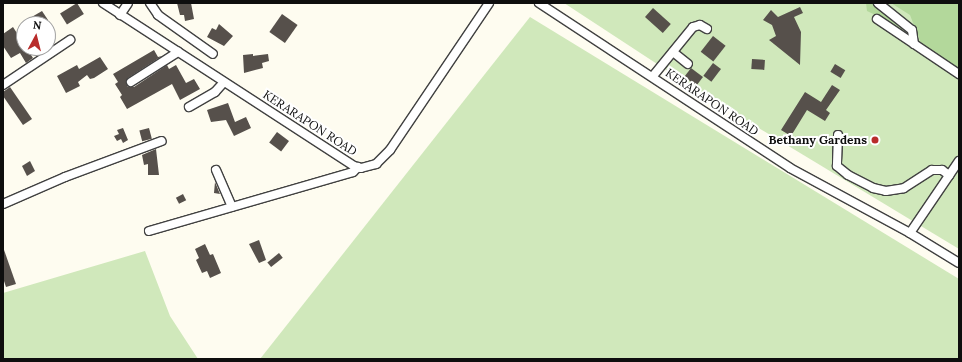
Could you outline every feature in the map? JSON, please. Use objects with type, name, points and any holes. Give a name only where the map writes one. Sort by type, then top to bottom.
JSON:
[{"type":"street","name":"KERARAPON ROAD","points":[[103,3],[358,167],[376,164],[390,150],[489,3]]},
{"type":"street","points":[[120,15],[128,3]]},
{"type":"street","points":[[150,3],[158,15],[213,54]]},
{"type":"street","name":"KERARAPON ROAD","points":[[539,3],[653,76],[790,168],[910,233],[959,263]]},
{"type":"street","points":[[878,3],[893,18],[912,30],[914,44]]},
{"type":"street","points":[[877,19],[959,74]]},
{"type":"street","points":[[653,76],[696,24],[707,29]]},
{"type":"street","points":[[3,85],[70,40]]},
{"type":"street","points":[[131,82],[178,52]]},
{"type":"street","points":[[673,52],[688,64]]},
{"type":"street","points":[[189,107],[215,92],[224,82]]},
{"type":"street","points":[[838,135],[837,166],[848,175],[873,188],[886,191],[904,188],[932,170],[942,170],[949,175]]},
{"type":"street","points":[[3,204],[65,177],[162,141]]},
{"type":"street","points":[[910,233],[959,161]]},
{"type":"street","points":[[149,231],[353,172],[358,167]]},
{"type":"street","points":[[216,170],[232,207]]},
{"type":"green space","points":[[564,3],[959,3],[959,249],[709,98]]},
{"type":"green space","points":[[866,3],[881,3],[912,36],[920,41],[910,15],[891,3],[959,3],[959,70],[890,22],[867,11]]},
{"type":"green space","points":[[530,17],[959,279],[959,359],[260,359]]},
{"type":"green space","points":[[145,251],[170,316],[198,359],[3,359],[3,293]]},
{"type":"building","points":[[77,3],[84,14],[67,25],[60,14]]},
{"type":"building","points":[[177,3],[191,3],[194,19],[185,21],[184,15],[180,15]]},
{"type":"building","points":[[800,7],[803,13],[794,17],[801,32],[800,65],[769,40],[776,36],[772,25],[763,20],[771,10],[778,17]]},
{"type":"building","points":[[653,8],[671,24],[663,33],[645,17]]},
{"type":"building","points":[[42,11],[45,16],[33,16]]},
{"type":"building","points":[[282,14],[298,25],[285,43],[269,32]]},
{"type":"building","points":[[219,24],[233,36],[224,46],[207,37],[212,28],[216,30]]},
{"type":"building","points":[[13,27],[16,32],[16,55],[11,58],[3,46],[3,34]]},
{"type":"building","points":[[713,36],[726,46],[713,62],[701,52]]},
{"type":"building","points":[[154,50],[158,57],[162,56],[128,78],[126,83],[128,87],[134,87],[167,65],[169,69],[176,65],[186,83],[194,79],[200,89],[180,100],[172,84],[127,109],[120,97],[122,95],[115,84],[118,82],[113,74]]},
{"type":"building","points":[[253,54],[253,56],[268,54],[269,61],[262,63],[263,68],[244,73],[243,55]]},
{"type":"building","points":[[22,56],[32,56],[33,58],[26,63]]},
{"type":"building","points":[[100,57],[108,69],[94,78],[90,79],[87,75],[78,82],[80,86],[66,93],[57,76],[77,65],[79,69]]},
{"type":"building","points":[[752,59],[765,60],[764,70],[751,69]]},
{"type":"building","points":[[713,63],[721,69],[711,82],[703,76]]},
{"type":"building","points":[[835,64],[845,70],[841,78],[830,72]]},
{"type":"building","points":[[691,68],[703,77],[696,86],[684,77]]},
{"type":"building","points":[[832,85],[840,90],[826,110],[830,113],[825,121],[807,110],[791,136],[781,130],[805,92],[821,102]]},
{"type":"building","points":[[10,87],[32,119],[23,125],[3,96],[3,92]]},
{"type":"building","points":[[228,103],[235,122],[246,117],[251,128],[234,136],[226,120],[211,122],[207,110]]},
{"type":"building","points":[[123,128],[128,140],[123,143],[121,139],[117,141],[114,136],[119,134],[117,130]]},
{"type":"building","points":[[149,128],[152,139],[142,141],[139,131]]},
{"type":"building","points":[[277,132],[289,141],[281,151],[269,142]]},
{"type":"building","points":[[156,149],[159,175],[148,175],[148,164],[144,165],[142,155]]},
{"type":"building","points":[[30,161],[35,171],[27,176],[22,166]]},
{"type":"building","points":[[215,182],[220,194],[214,193]]},
{"type":"building","points":[[183,194],[186,200],[179,204],[176,198]]},
{"type":"building","points":[[259,240],[266,260],[259,263],[249,244]]},
{"type":"building","points":[[205,244],[210,255],[213,254],[221,273],[210,278],[207,271],[202,273],[196,260],[199,258],[195,249]]},
{"type":"building","points":[[3,247],[16,284],[6,287],[3,278]]},
{"type":"building","points":[[279,253],[283,258],[271,267],[267,262]]},
{"type":"place","name":"Bethany Gardens","points":[[875,140]]}]
